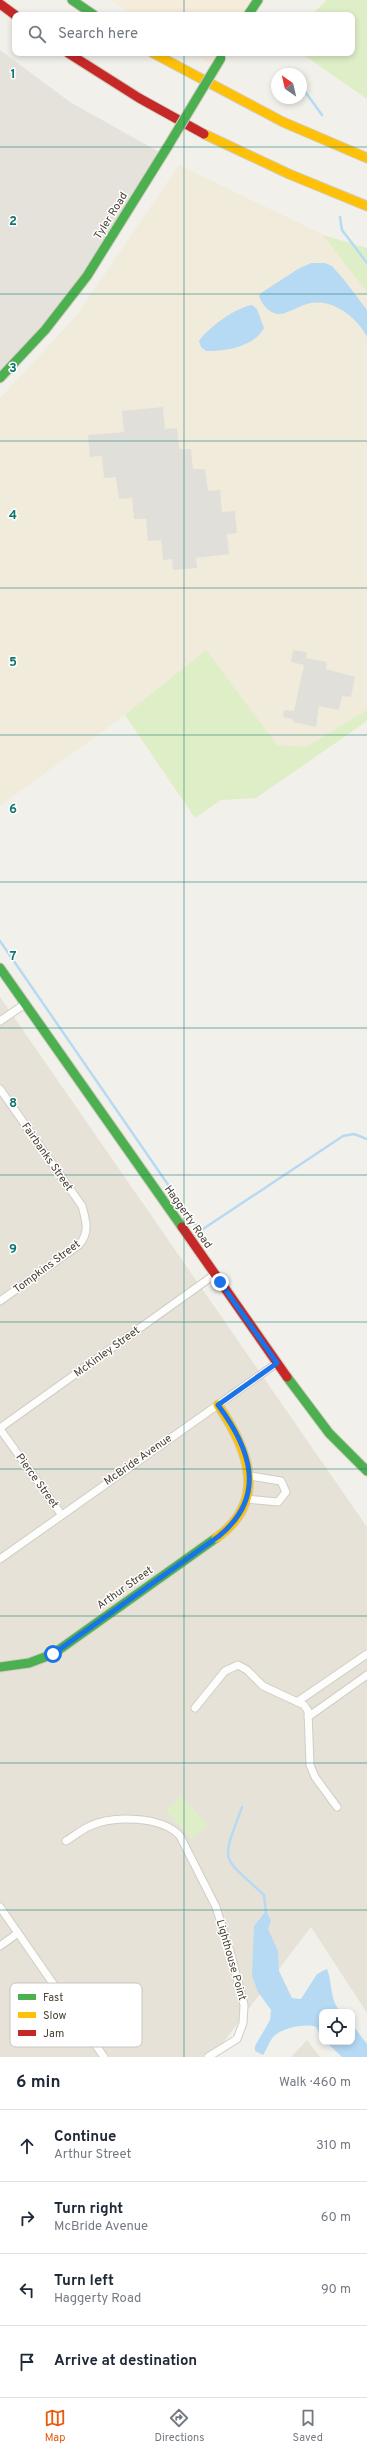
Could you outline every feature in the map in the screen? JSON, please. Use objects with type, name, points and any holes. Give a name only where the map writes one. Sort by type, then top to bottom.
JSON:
[{"type":"main road","points":[[72,0],[90,12]]},
{"type":"main road","points":[[250,12],[258,0]]},
{"type":"main road","points":[[0,4],[12,13]]},
{"type":"main road","points":[[73,56],[153,106],[223,145],[306,182],[367,206]]},
{"type":"main road","points":[[159,56],[283,122],[367,158]]},
{"type":"main road","name":"Tyler Road","points":[[0,378],[45,330],[87,276],[222,56]]},
{"type":"main road","name":"Haggerty Road","points":[[0,968],[277,1363],[329,1433],[367,1471]]},
{"type":"main road","name":"Arthur Street","points":[[0,1667],[29,1664],[53,1654],[219,1536],[236,1518],[246,1499],[250,1476],[246,1452],[241,1440],[218,1405]]},
{"type":"street","points":[[0,1021],[25,1004]]},
{"type":"street","name":"Fairbanks Street","points":[[0,1089],[82,1206],[87,1228]]},
{"type":"street","name":"Tompkins Street","points":[[0,1302],[79,1245],[85,1237],[87,1228]]},
{"type":"street","name":"McKinley Street","points":[[0,1429],[214,1275]]},
{"type":"street","name":"McBride Avenue","points":[[0,1559],[61,1514],[277,1363]]},
{"type":"street","name":"Pierce Street","points":[[0,1429],[61,1514]]},
{"type":"street","points":[[246,1499],[278,1502],[286,1492],[281,1481],[250,1476]]},
{"type":"street","points":[[300,1704],[367,1654]]},
{"type":"street","points":[[195,1708],[225,1671],[238,1665],[247,1670],[263,1686],[300,1704],[308,1711],[310,1765],[314,1776],[337,1807]]},
{"type":"street","points":[[308,1717],[367,1675]]},
{"type":"street","name":"Lighthouse Point","points":[[66,1840],[100,1822],[139,1820],[172,1828],[180,1836],[216,1907],[244,2005],[243,2023],[237,2039],[208,2057]]},
{"type":"street","points":[[0,1907],[53,1983]]},
{"type":"street","points":[[0,1946],[18,1933]]},
{"type":"street","points":[[97,2047],[104,2057]]},
{"type":"shaded area","points":[[111,0],[251,0],[243,12],[129,12]]},
{"type":"shaded area","points":[[0,50],[70,102],[159,152],[83,274],[57,308],[0,373]]},
{"type":"shaded area","points":[[197,56],[215,56],[210,64]]},
{"type":"shaded area","points":[[179,165],[326,236],[367,290],[367,721],[256,798],[221,800],[195,818],[125,715],[0,806],[0,398],[77,315]]},
{"type":"shaded area","points":[[163,407],[165,429],[177,428],[179,449],[191,449],[193,469],[205,469],[208,491],[220,490],[222,512],[235,511],[237,533],[227,534],[229,554],[196,558],[197,568],[173,570],[172,559],[163,560],[161,540],[148,541],[146,519],[134,519],[132,498],[119,499],[116,477],[104,478],[102,456],[90,457],[88,435],[124,432],[122,411]]},
{"type":"shaded area","points":[[293,650],[307,652],[306,658],[327,662],[326,669],[355,677],[351,697],[342,696],[339,710],[319,706],[316,727],[293,722],[293,719],[283,717],[284,710],[294,711],[304,665],[291,662]]},
{"type":"shaded area","points":[[0,997],[367,1527],[367,2013],[311,1927],[212,2057],[0,2057]]},
{"type":"shaded area","points":[[307,2040],[320,2057],[291,2057]]},
{"type":"green space","points":[[327,0],[367,0],[367,99],[305,56],[355,56],[355,12],[314,12]]},
{"type":"green space","points":[[323,235],[367,248],[367,292]]},
{"type":"green space","points":[[206,650],[277,745],[306,747],[367,710],[367,721],[256,798],[221,800],[195,818],[125,715]]},
{"type":"green space","points":[[181,1796],[208,1825],[192,1839],[166,1810]]},
{"type":"water","points":[[311,263],[325,263],[332,266],[367,310],[367,337],[350,315],[325,303],[307,304],[286,313],[279,314],[275,314],[264,305],[259,296],[261,293],[298,269]]},
{"type":"water","points":[[252,305],[257,309],[264,328],[254,340],[231,349],[206,351],[201,347],[199,341],[216,324],[230,314]]},
{"type":"water","points":[[266,1911],[271,1920],[268,1929],[278,1951],[279,1971],[292,1998],[301,1999],[317,1974],[327,1969],[333,1997],[339,2009],[319,2009],[319,2033],[316,2027],[301,2026],[278,2033],[271,2040],[263,2055],[255,2051],[255,2046],[270,2020],[271,2010],[258,1992],[252,1976],[254,1926]]},
{"type":"water","points":[[355,2028],[367,2044],[367,2057],[342,2057],[329,2045],[355,2045]]},
{"type":"waterway","points":[[307,94],[322,115]]},
{"type":"waterway","points":[[340,217],[342,230],[367,263]]},
{"type":"waterway","points":[[0,941],[200,1231],[343,1136],[354,1134],[367,1139]]},
{"type":"waterway","points":[[242,1807],[230,1839],[228,1850],[229,1857],[232,1864],[239,1872],[264,1895],[266,1913]]},
{"type":"traffic: fast","points":[[72,0],[90,12]]},
{"type":"traffic: fast","points":[[250,12],[258,0]]},
{"type":"traffic: fast","points":[[168,146],[221,58]]},
{"type":"traffic: fast","points":[[0,378],[45,330],[87,276],[168,146]]},
{"type":"traffic: fast","points":[[0,968],[182,1227]]},
{"type":"traffic: fast","points":[[287,1377],[329,1433],[367,1471]]},
{"type":"traffic: fast","points":[[0,1667],[29,1663],[53,1654],[216,1538]]},
{"type":"traffic: slow","points":[[159,56],[283,122],[367,158]]},
{"type":"traffic: slow","points":[[204,134],[289,174],[367,206]]},
{"type":"traffic: slow","points":[[216,1538],[233,1523],[243,1508],[248,1491],[248,1474],[245,1457],[238,1439],[218,1405]]},
{"type":"traffic: jam","points":[[0,4],[12,13]]},
{"type":"traffic: jam","points":[[73,56],[139,98],[204,134]]},
{"type":"traffic: jam","points":[[182,1227],[287,1377]]},
{"type":"route","points":[[53,1654],[219,1536],[231,1525],[246,1499],[250,1476],[246,1452],[241,1440],[218,1405],[277,1363],[220,1282]]}]
